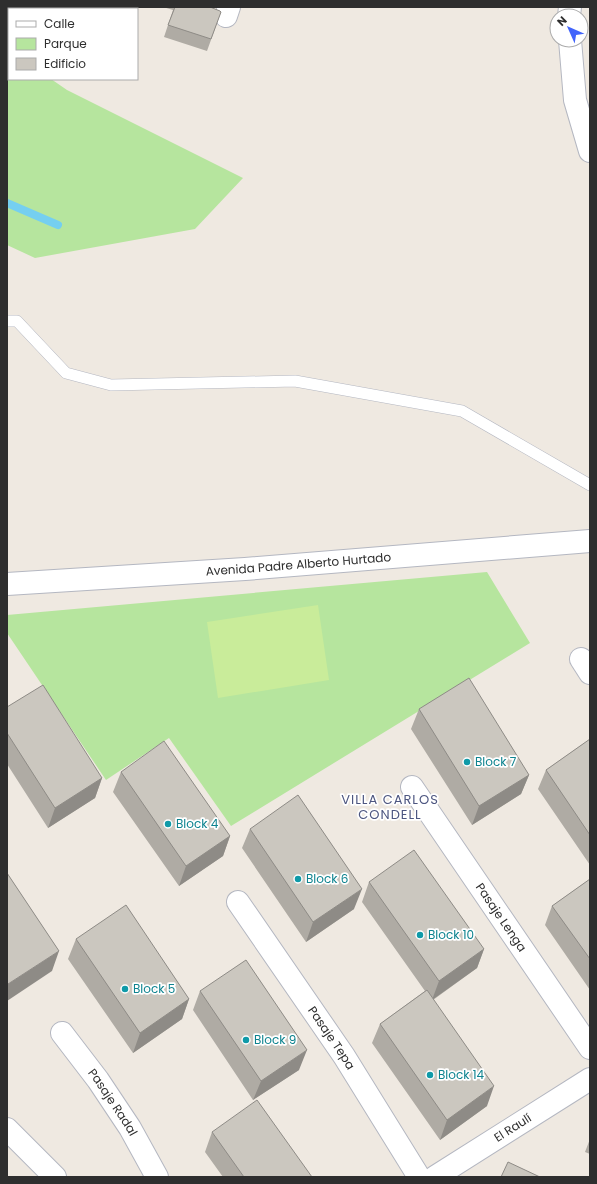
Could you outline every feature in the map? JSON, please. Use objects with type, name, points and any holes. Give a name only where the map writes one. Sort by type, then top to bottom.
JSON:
[{"type":"street","points":[[571,48],[575,100],[590,150]]},
{"type":"street","name":"Avenida Padre Alberto Hurtado","points":[[7,584],[245,569],[590,541]]},
{"type":"street","name":"Pasaje Lenga","points":[[412,787],[590,1048]]},
{"type":"street","name":"Pasaje Tepa","points":[[238,902],[344,1056],[419,1177]]},
{"type":"street","name":"Pasaje Radal","points":[[62,1033],[98,1080],[130,1128],[157,1177]]},
{"type":"street","name":"El Raulí","points":[[435,1177],[590,1079]]},
{"type":"street","points":[[7,1129],[55,1177]]},
{"type":"lane","points":[[7,321],[17,321],[66,373],[111,385],[295,381],[462,411],[590,485]]},
{"type":"green space","points":[[7,50],[8,80],[52,80],[67,90],[243,178],[195,229],[35,258],[7,245]]},
{"type":"green space","points":[[487,572],[530,643],[231,826],[169,738],[106,780],[7,633],[7,615]]},
{"type":"green space","points":[[318,605],[329,680],[218,698],[207,622]]},
{"type":"building","points":[[175,7],[210,7],[220,11],[221,12],[211,39],[168,25]]},
{"type":"building","name":"Block 7","points":[[469,678],[529,775],[479,806],[419,709]]},
{"type":"building","points":[[43,685],[102,778],[55,808],[7,733],[7,707]]},
{"type":"building","points":[[590,739],[590,835],[546,770]]},
{"type":"building","points":[[164,741],[230,836],[186,866],[121,772]]},
{"type":"building","name":"Block 6","points":[[298,795],[362,889],[313,922],[250,829]]},
{"type":"building","name":"Block 10","points":[[414,850],[484,949],[439,981],[369,882]]},
{"type":"building","points":[[7,873],[59,951],[8,984],[7,982]]},
{"type":"building","points":[[590,879],[590,959],[552,906]]},
{"type":"building","name":"Block 5","points":[[126,905],[189,999],[140,1033],[76,939]]},
{"type":"building","name":"Block 9","points":[[246,960],[307,1050],[261,1081],[200,991]]},
{"type":"building","name":"Block 14","points":[[427,990],[494,1086],[447,1120],[380,1024]]},
{"type":"building","points":[[257,1100],[312,1177],[244,1177],[212,1132]]},
{"type":"building","points":[[508,1162],[540,1177],[501,1177]]},
{"type":"waterway","points":[[7,203],[58,225]]},
{"type":"place","name":"Block 7","points":[[467,762]]},
{"type":"place","name":"Block 4","points":[[168,824]]},
{"type":"place","name":"Block 6","points":[[298,879]]},
{"type":"place","name":"Block 10","points":[[420,935]]},
{"type":"place","name":"Block 5","points":[[125,989]]},
{"type":"place","name":"Block 9","points":[[246,1040]]},
{"type":"place","name":"Block 14","points":[[430,1075]]},
{"type":"district","name":"VILLA CARLOS CONDELL","points":[[390,806]]}]
